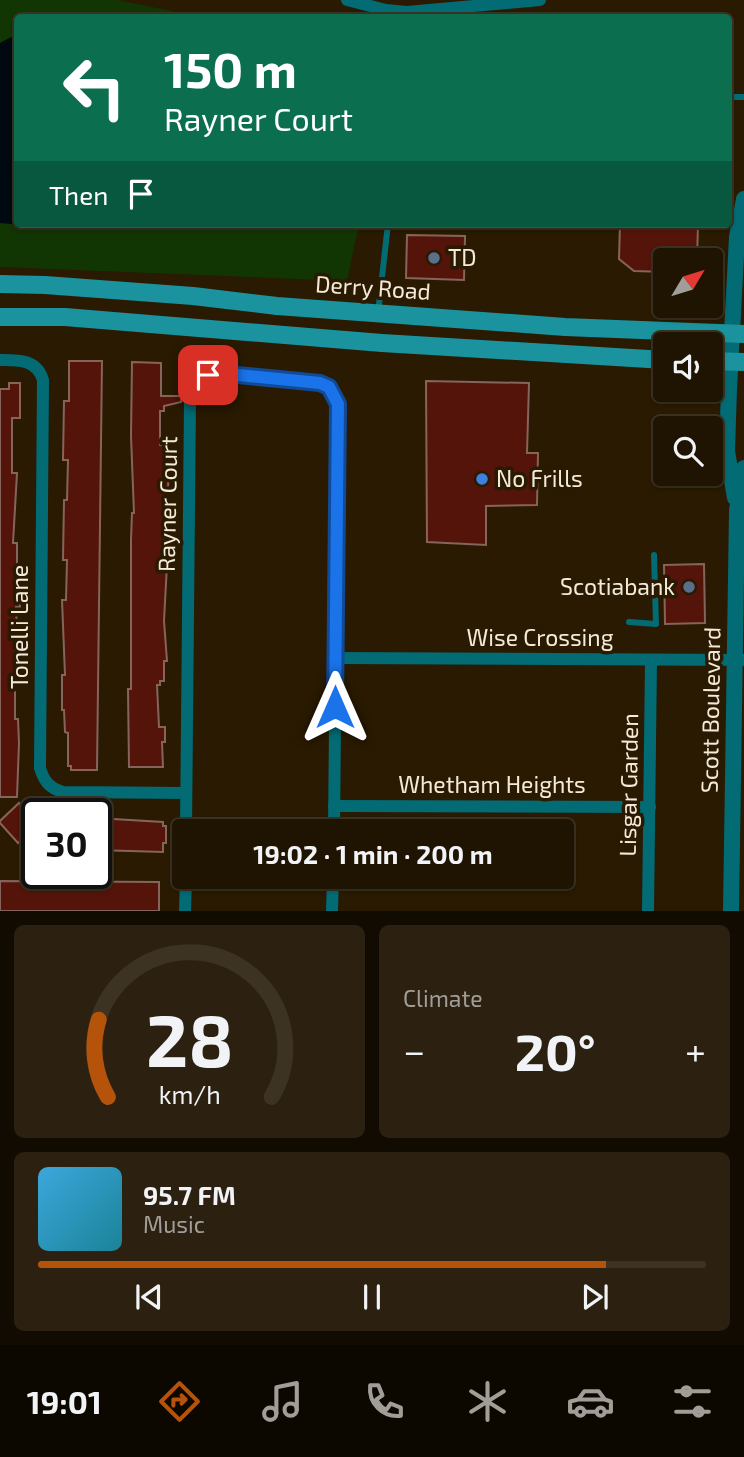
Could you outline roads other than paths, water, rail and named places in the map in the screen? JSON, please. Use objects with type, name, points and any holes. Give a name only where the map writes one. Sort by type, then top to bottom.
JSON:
[{"type":"main road","name":"Derry Road","points":[[0,284],[193,296],[277,306],[565,327],[738,334]]},
{"type":"main road","points":[[0,317],[65,317],[382,343],[653,359]]},
{"type":"street","points":[[346,0],[407,12],[540,0]]},
{"type":"street","name":"Scott Boulevard","points":[[731,911],[739,660],[737,510],[727,451],[737,362],[737,237],[744,199]]},
{"type":"street","name":"Tonelli Lane","points":[[0,360],[20,360],[33,365],[39,370],[43,380],[40,768],[43,777],[48,785],[63,792],[186,793]]},
{"type":"street","name":"Rayner Court","points":[[186,819],[190,399],[200,380],[217,373],[320,383],[329,387],[338,404],[334,819]]},
{"type":"street","name":"Scott Boulevard","points":[[737,510],[744,468]]},
{"type":"street","name":"Wise Crossing","points":[[335,658],[739,660]]},
{"type":"street","name":"Lisgar Garden","points":[[648,911],[651,660]]},
{"type":"street","name":"Whetham Heights","points":[[334,806],[650,807]]},
{"type":"street","points":[[185,911],[186,889]]},
{"type":"street","points":[[332,911],[333,889]]},
{"type":"lane","points":[[378,313],[388,228]]},
{"type":"lane","points":[[629,622],[656,624],[654,555]]},
{"type":"place","name":"TD","points":[[434,258]]},
{"type":"place","name":"No Frills","points":[[482,479]]},
{"type":"place","name":"Scotiabank","points":[[689,587]]}]
